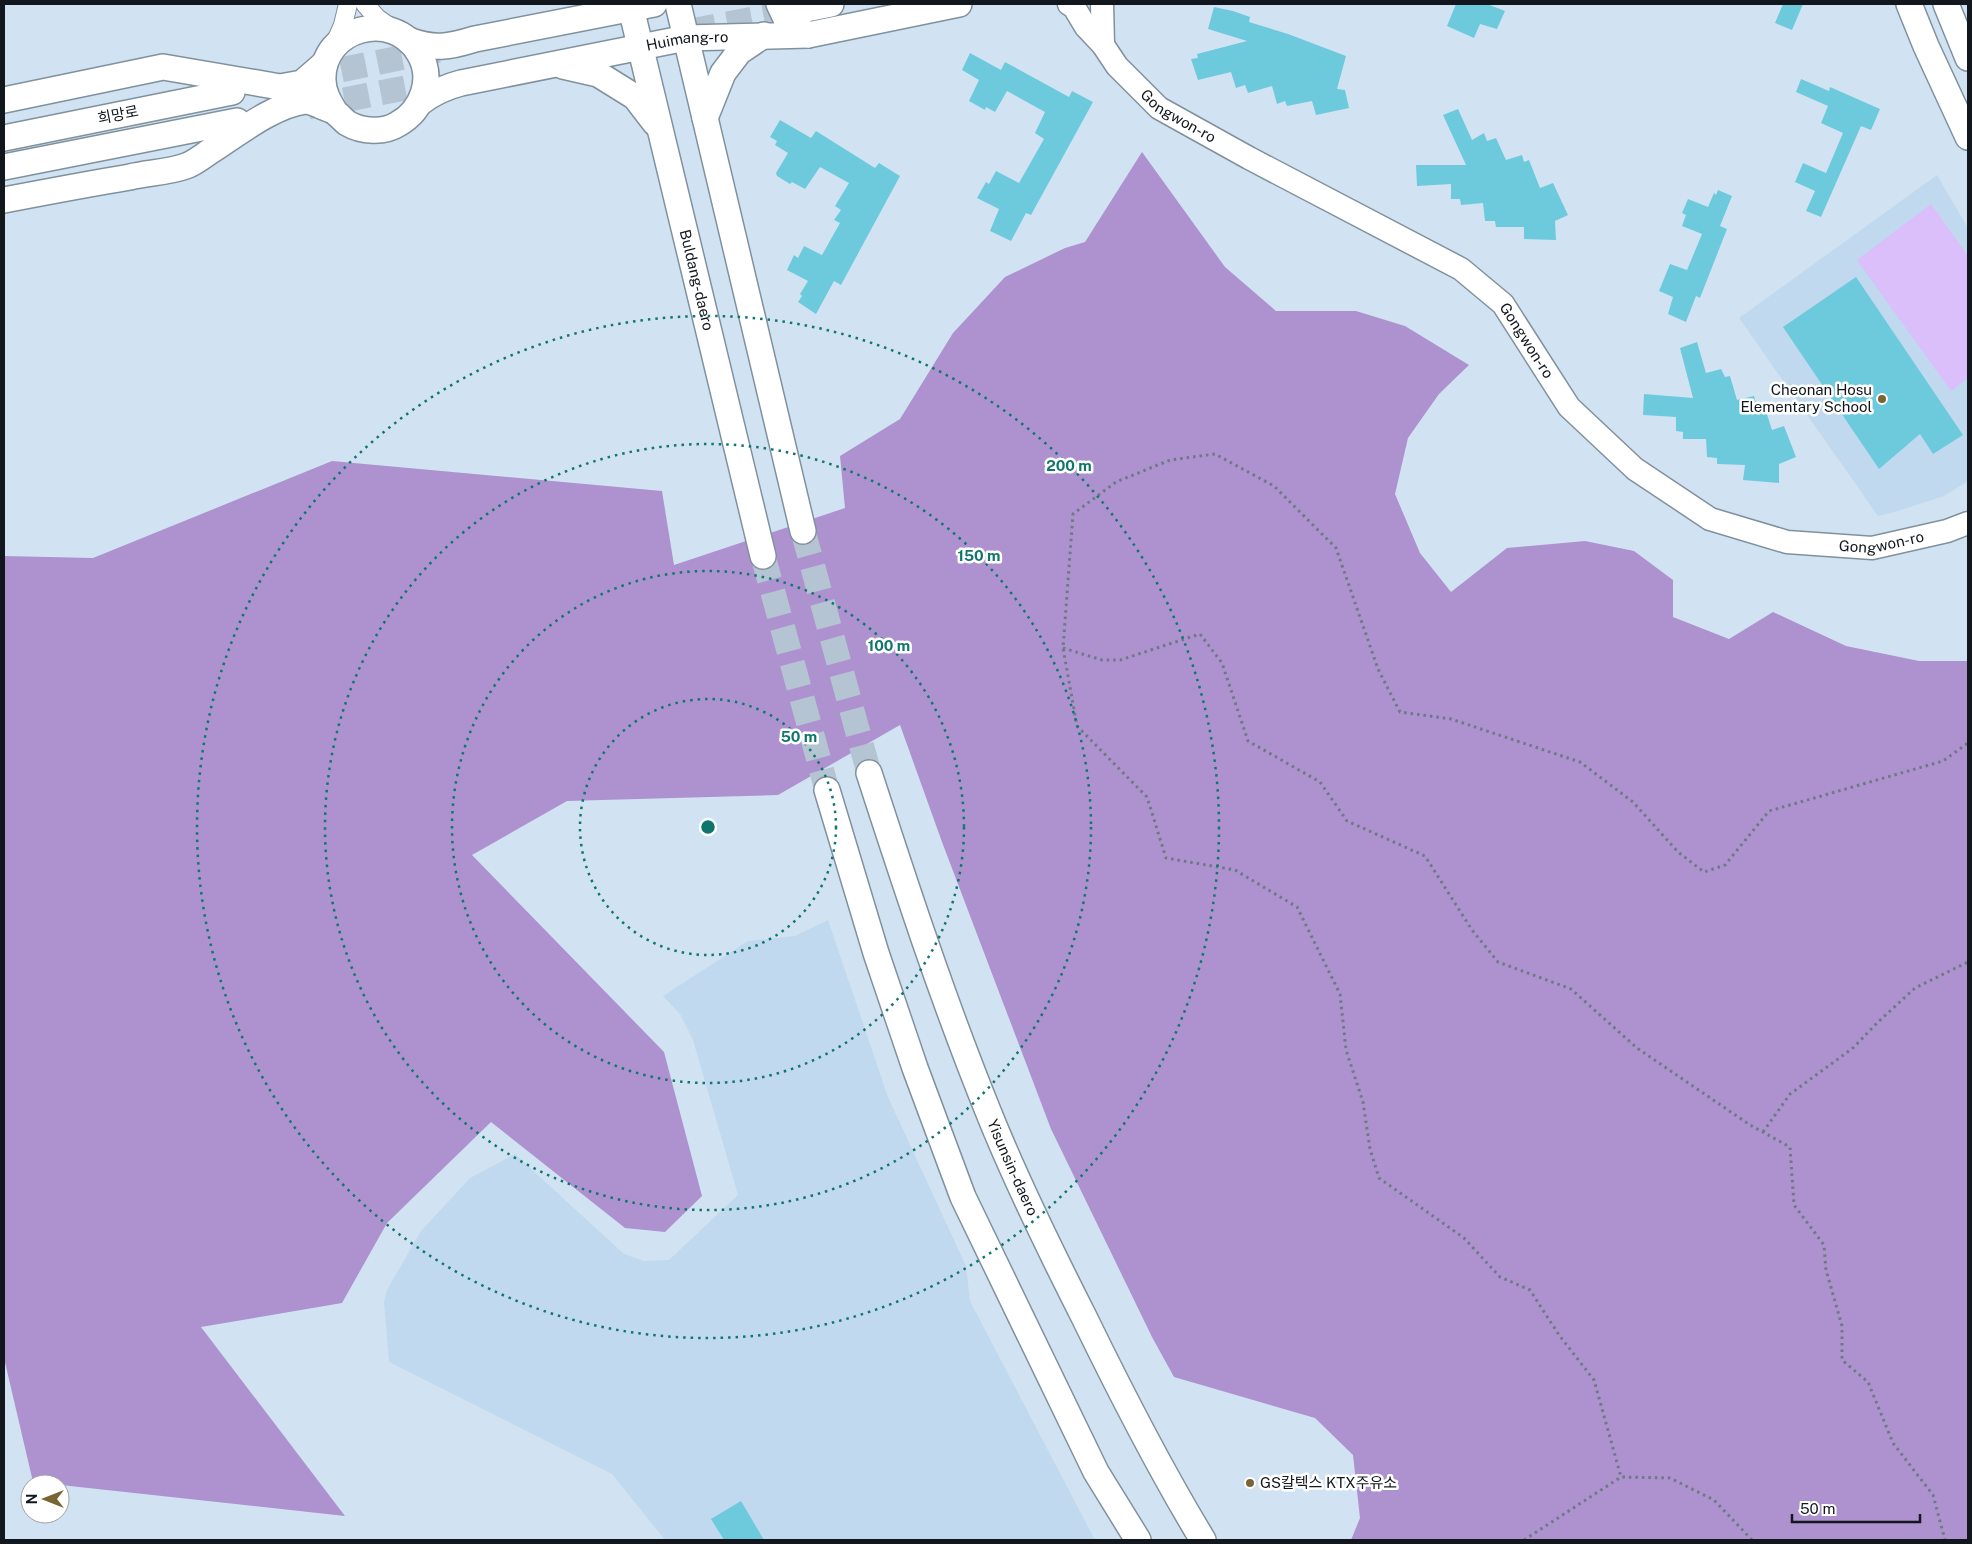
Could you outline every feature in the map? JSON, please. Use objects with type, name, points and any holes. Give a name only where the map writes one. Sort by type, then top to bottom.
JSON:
[{"type":"main road","points":[[546,25],[575,4]]},
{"type":"main road","points":[[678,4],[803,531]]},
{"type":"main road","points":[[808,35],[787,21],[790,7],[831,4]]},
{"type":"main road","name":"Huimang-ro","points":[[420,102],[445,87],[686,38],[808,35],[959,4]]},
{"type":"main road","points":[[1909,4],[1968,137]]},
{"type":"main road","points":[[1946,4],[1968,58]]},
{"type":"main road","points":[[4,100],[163,67],[280,87],[302,82],[329,56],[345,36],[361,29],[378,27],[422,45],[452,46],[475,39],[638,5]]},
{"type":"main road","name":"Buldang-daero","points":[[638,5],[640,47],[763,556]]},
{"type":"main road","points":[[329,56],[323,80],[326,97],[335,112],[347,123],[363,129],[381,130],[397,125],[411,116],[420,102],[426,86],[425,69],[419,53],[401,35]]},
{"type":"main road","points":[[705,118],[723,73],[739,52],[764,35]]},
{"type":"main road","points":[[556,64],[598,74],[635,97],[660,129]]},
{"type":"main road","name":"희망로","points":[[4,138],[232,92]]},
{"type":"main road","points":[[4,200],[187,166],[283,106],[307,100],[335,112]]},
{"type":"main road","points":[[4,167],[237,121]]},
{"type":"main road","name":"Yisunsin-daero","points":[[869,773],[917,922],[988,1112],[1050,1248],[1107,1363],[1179,1500],[1203,1540]]},
{"type":"main road","points":[[827,790],[879,962],[915,1068],[963,1197],[1096,1472],[1138,1540]]},
{"type":"street","points":[[329,56],[343,25],[348,4]]},
{"type":"street","points":[[365,4],[378,18],[401,35]]},
{"type":"street","name":"Gongwon-ro","points":[[1069,4],[1074,7],[1086,27],[1103,45],[1116,66],[1159,108],[1249,158],[1461,269],[1502,304],[1569,407],[1635,469],[1710,519],[1787,542],[1872,548],[1947,531],[1968,523]]},
{"type":"street","points":[[1102,4],[1103,45]]},
{"type":"path","points":[[1621,1476],[1594,1380],[1559,1335],[1530,1290],[1500,1277],[1464,1238],[1379,1178],[1370,1149],[1363,1102],[1346,1050],[1340,994],[1297,907],[1235,870],[1166,858],[1148,797],[1076,726],[1063,648],[1073,514],[1116,482],[1170,460],[1215,454],[1274,486],[1336,548],[1378,669],[1400,712],[1451,719],[1580,762],[1633,802],[1678,852],[1704,872],[1725,865],[1769,810],[1943,761],[1968,743]]},
{"type":"path","points":[[1063,648],[1102,660],[1120,660],[1200,634],[1222,664],[1248,740],[1320,782],[1347,822],[1425,856],[1472,930],[1498,962],[1571,989],[1637,1048],[1763,1132],[1790,1147],[1794,1205],[1824,1245],[1826,1270],[1842,1326],[1842,1360],[1868,1382],[1893,1443],[1933,1495],[1945,1540]]},
{"type":"path","points":[[1763,1132],[1790,1094],[1853,1048],[1915,988],[1968,962]]},
{"type":"path","points":[[1524,1540],[1621,1476],[1670,1478],[1714,1500],[1752,1540]]},
{"type":"shaded area","points":[[1142,152],[1225,267],[1276,311],[1356,311],[1405,326],[1469,365],[1439,394],[1408,438],[1395,494],[1420,553],[1451,592],[1507,548],[1585,541],[1634,551],[1673,580],[1673,617],[1729,639],[1773,612],[1846,646],[1919,661],[1968,661],[1968,1540],[1351,1540],[1360,1518],[1353,1455],[1315,1418],[1174,1377],[1152,1337],[1051,1129],[942,842],[900,725],[778,795],[567,801],[472,855],[664,1052],[702,1196],[665,1232],[625,1228],[491,1122],[387,1223],[342,1303],[201,1327],[345,1516],[70,1486],[70,1474],[31,1474],[4,1358],[4,556],[93,558],[332,461],[662,491],[674,565],[845,508],[840,456],[900,419],[953,333],[1005,277],[1065,248],[1085,242]]},
{"type":"shaded area","name":"Cheonan Hosu Elementary School","points":[[1937,175],[1968,228],[1968,481],[1944,496],[1878,516],[1739,318]]},
{"type":"shaded area","points":[[1931,204],[1968,256],[1968,378],[1951,391],[1857,260]]},
{"type":"shaded area","points":[[828,920],[888,1097],[966,1266],[970,1301],[1095,1540],[665,1540],[612,1474],[389,1362],[384,1302],[387,1290],[421,1231],[470,1178],[515,1154],[624,1254],[644,1261],[669,1260],[738,1195],[693,1040],[680,1014],[663,996],[748,941],[795,936]]},
{"type":"building","points":[[1456,4],[1487,4],[1505,11],[1497,29],[1480,24],[1474,38],[1447,26]]},
{"type":"building","points":[[1783,4],[1803,4],[1792,30],[1775,23]]},
{"type":"building","points":[[1214,7],[1250,17],[1249,22],[1288,34],[1346,56],[1337,89],[1345,90],[1349,108],[1316,115],[1312,101],[1287,106],[1285,101],[1277,104],[1272,86],[1248,93],[1245,85],[1236,88],[1231,72],[1198,80],[1191,59],[1198,58],[1197,54],[1247,41],[1208,29]]},
{"type":"building","points":[[970,53],[1001,70],[1005,62],[1069,97],[1072,91],[1093,102],[1031,215],[1026,213],[1011,241],[990,231],[999,209],[977,198],[986,182],[989,184],[996,171],[1019,183],[1044,139],[1035,133],[1045,112],[1007,91],[995,112],[986,107],[985,110],[969,101],[979,80],[962,70]]},
{"type":"building","points":[[1801,79],[1829,91],[1830,87],[1880,109],[1871,130],[1861,126],[1821,217],[1806,211],[1815,191],[1795,182],[1803,163],[1826,173],[1843,133],[1821,123],[1828,106],[1796,92]]},
{"type":"building","points":[[1458,109],[1472,140],[1484,133],[1487,141],[1496,138],[1506,160],[1522,155],[1524,162],[1529,160],[1540,188],[1553,183],[1568,215],[1555,221],[1556,240],[1524,239],[1524,227],[1496,227],[1495,221],[1485,221],[1483,203],[1461,205],[1460,199],[1451,199],[1451,184],[1417,186],[1416,165],[1466,165],[1443,115]]},
{"type":"building","points":[[780,120],[811,138],[816,131],[875,168],[879,163],[900,176],[841,285],[834,281],[816,314],[798,302],[802,296],[800,294],[808,281],[787,270],[794,255],[798,258],[804,246],[822,255],[840,223],[834,220],[841,210],[835,206],[849,183],[820,167],[805,189],[792,182],[790,184],[777,176],[776,173],[788,153],[775,145],[777,141],[770,137]]},
{"type":"building","points":[[1718,190],[1732,196],[1720,226],[1727,229],[1700,298],[1696,296],[1686,322],[1668,314],[1673,297],[1659,291],[1670,264],[1687,270],[1702,234],[1682,226],[1686,215],[1682,213],[1688,199],[1708,207],[1714,193],[1716,195]]},
{"type":"building","points":[[1856,277],[1963,435],[1933,454],[1920,434],[1879,469],[1783,327]]},
{"type":"building","points":[[1697,342],[1706,373],[1721,369],[1725,377],[1730,376],[1737,400],[1754,396],[1756,403],[1763,402],[1772,430],[1784,426],[1796,457],[1779,464],[1779,483],[1743,480],[1745,465],[1717,464],[1717,458],[1707,457],[1706,439],[1683,439],[1683,432],[1676,431],[1676,417],[1643,415],[1644,394],[1693,398],[1680,348]]},
{"type":"building","points":[[741,1501],[764,1540],[724,1540],[711,1519]]},
{"type":"tunnel","points":[[691,31],[801,10]]},
{"type":"tunnel","points":[[305,77],[439,50]]},
{"type":"tunnel","points":[[308,107],[446,80]]},
{"type":"tunnel","points":[[803,531],[869,773]]},
{"type":"tunnel","points":[[763,556],[827,790]]},
{"type":"place","name":"Cheonan Hosu Elementary School","points":[[1882,399]]},
{"type":"place","name":"GS칼텍스 KTX주유소","points":[[1250,1483]]}]
